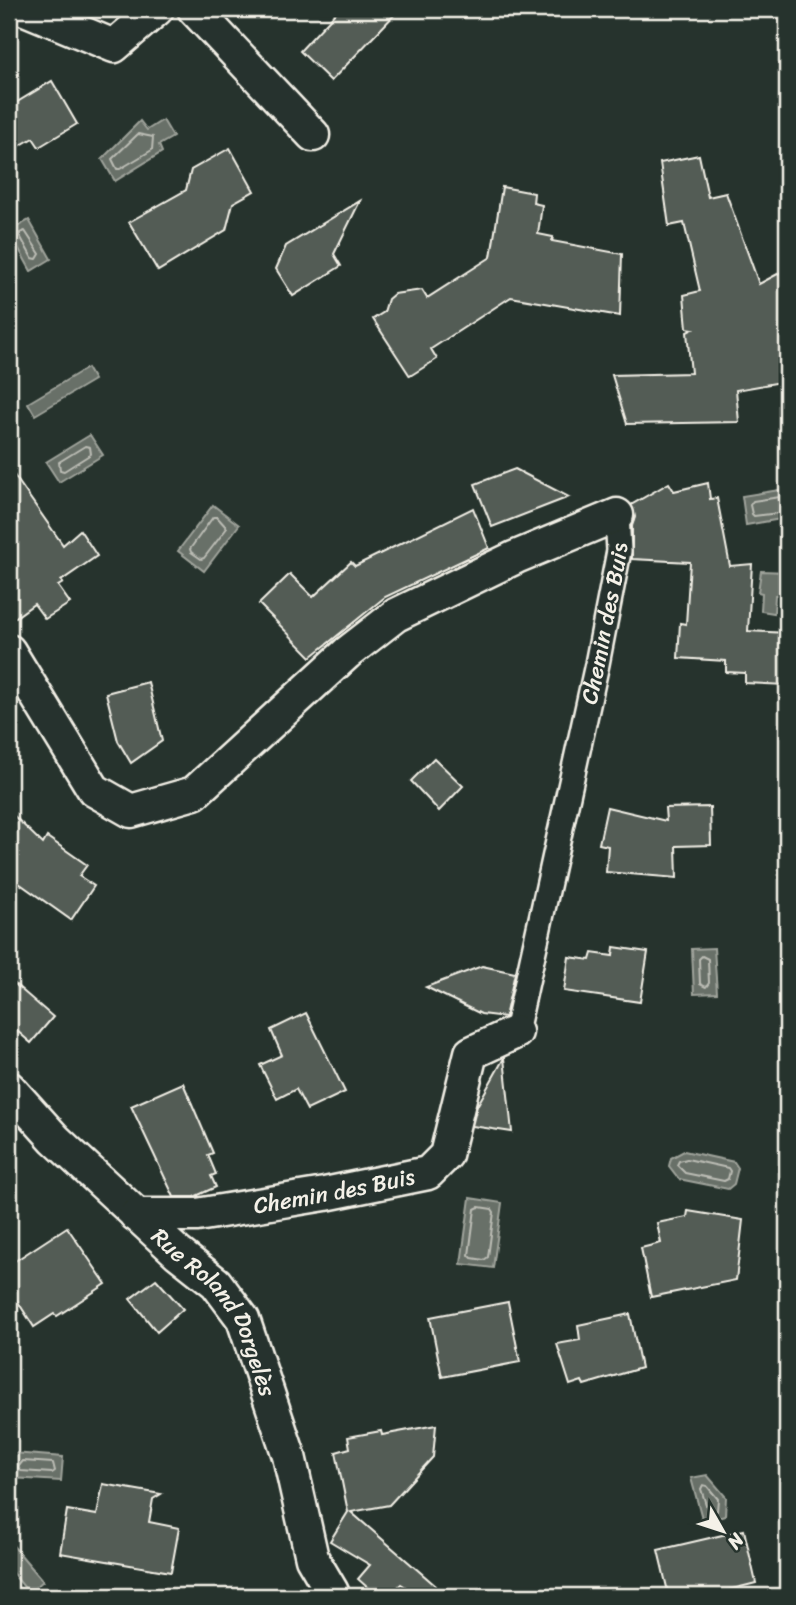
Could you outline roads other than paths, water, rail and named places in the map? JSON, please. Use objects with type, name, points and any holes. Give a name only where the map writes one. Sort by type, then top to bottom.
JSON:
[{"type":"street","points":[[25,9],[114,46],[158,9]]},
{"type":"street","points":[[194,9],[313,135]]},
{"type":"street","name":"Chemin des Buis","points":[[9,652],[94,790],[131,811],[194,793],[347,653],[396,615],[516,556],[617,515],[619,551],[597,664],[516,1032],[471,1053],[446,1155],[429,1173],[325,1194],[197,1215],[136,1215]]},
{"type":"street","name":"Rue Roland Dorgelès","points":[[9,1088],[55,1139],[136,1215],[216,1283],[243,1319],[289,1456],[312,1558],[332,1592]]},
{"type":"water","points":[[163,120],[173,137],[159,145],[162,152],[115,181],[102,159],[140,121],[147,130]]},
{"type":"water","points":[[29,220],[51,259],[31,271],[9,231]]},
{"type":"water","points":[[87,368],[94,380],[35,415],[28,403]]},
{"type":"water","points":[[90,435],[103,455],[59,482],[46,462]]},
{"type":"water","points":[[786,489],[787,518],[746,525],[742,496]]},
{"type":"water","points":[[213,505],[239,525],[204,571],[178,551]]},
{"type":"water","points":[[761,571],[787,572],[787,594],[775,595],[774,613],[761,611],[762,593],[758,592]]},
{"type":"water","points":[[714,948],[717,993],[694,994],[692,949]]},
{"type":"water","points":[[684,1151],[734,1162],[738,1168],[734,1184],[728,1189],[679,1179],[669,1166],[671,1158]]},
{"type":"water","points":[[470,1198],[502,1203],[493,1268],[461,1264]]},
{"type":"water","points":[[13,1453],[63,1457],[61,1481],[12,1478]]},
{"type":"water","points":[[707,1475],[726,1497],[725,1516],[703,1522],[691,1478]]},
{"type":"water","points":[[9,1541],[43,1581],[29,1593],[9,1569]]}]
